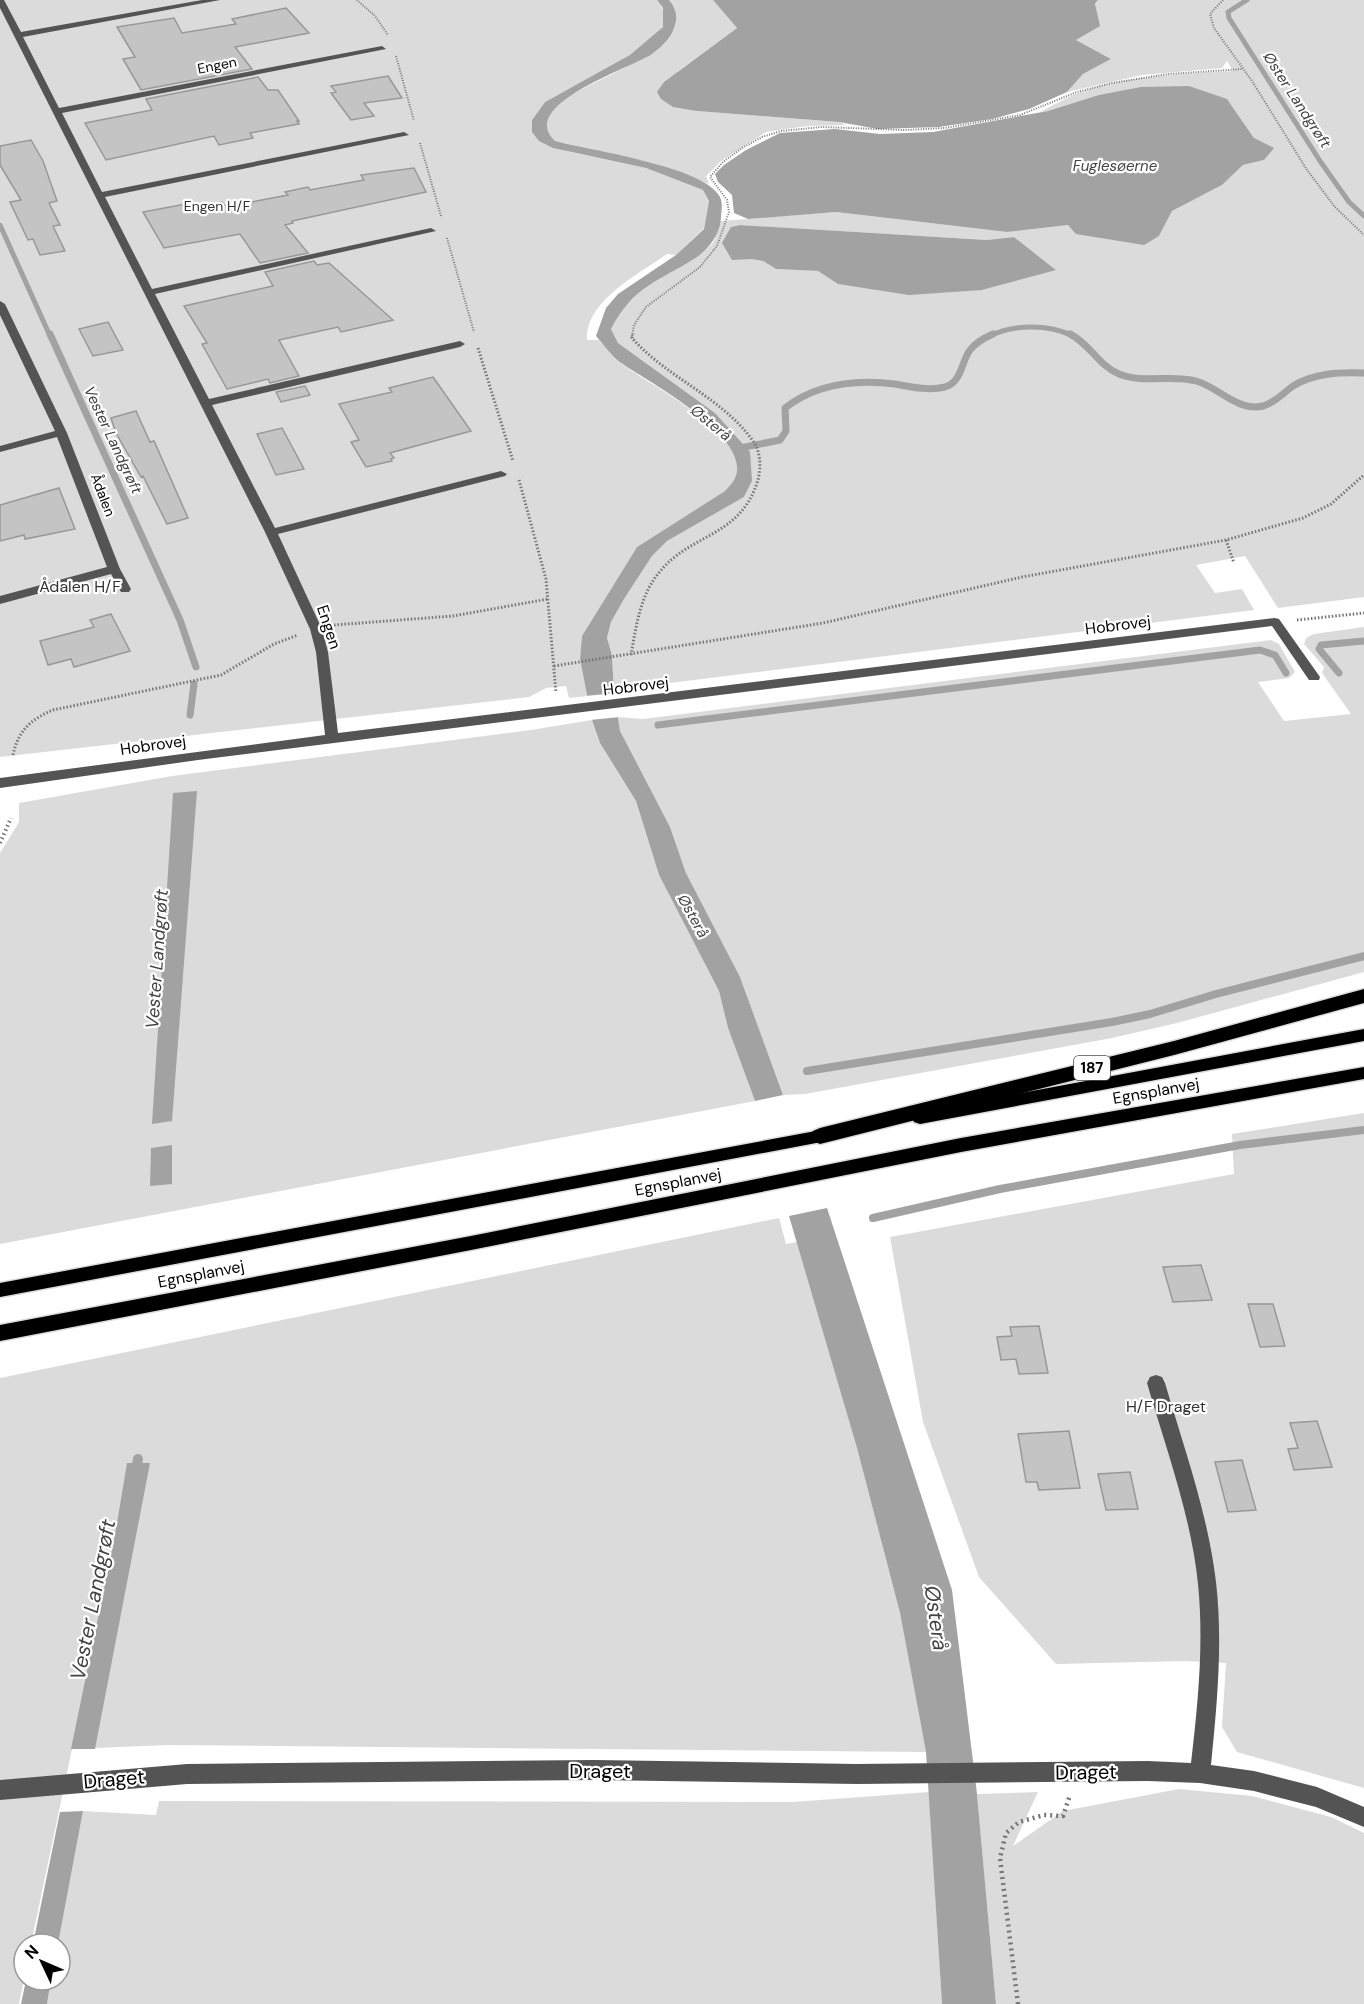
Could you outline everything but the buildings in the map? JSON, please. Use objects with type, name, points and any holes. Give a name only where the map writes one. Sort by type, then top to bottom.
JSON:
[{"type":"highway","name":"187","points":[[819,1136],[1174,1048],[1364,996]]},
{"type":"main road","name":"Egnsplanvej","points":[[0,1290],[1364,1035]]},
{"type":"main road","name":"Egnsplanvej","points":[[0,1333],[483,1241],[961,1145],[1364,1073]]},
{"type":"street","name":"Engen","points":[[0,0],[271,532],[316,629],[322,652],[332,740]]},
{"type":"street","points":[[18,35],[216,0]]},
{"type":"street","name":"Engen","points":[[57,111],[382,49]]},
{"type":"street","points":[[100,195],[404,135]]},
{"type":"street","points":[[148,293],[431,231]]},
{"type":"street","name":"Ådalen","points":[[0,304],[4,322],[61,433],[114,569],[125,589]]},
{"type":"street","points":[[206,403],[460,344]]},
{"type":"street","points":[[0,448],[61,433]]},
{"type":"street","points":[[271,532],[501,474]]},
{"type":"street","points":[[0,600],[114,569]]},
{"type":"street","points":[[1275,622],[1314,677]]},
{"type":"street","name":"Hobrovej","points":[[0,783],[1275,622]]},
{"type":"street","points":[[1155,1383],[1203,1555],[1210,1623],[1209,1696],[1200,1773]]},
{"type":"street","name":"Draget","points":[[0,1791],[187,1774],[594,1770],[857,1774],[1148,1771],[1200,1773],[1254,1780],[1317,1797],[1364,1817]]},
{"type":"path","points":[[357,0],[380,22],[390,38]]},
{"type":"path","points":[[1223,0],[1210,14],[1214,28],[1307,170],[1334,206],[1364,235]]},
{"type":"path","points":[[393,47],[414,123]]},
{"type":"path","points":[[632,655],[639,614],[657,574],[677,555],[718,532],[745,511],[756,494],[761,463],[754,443],[724,411],[642,352],[632,338],[633,325],[646,307],[700,267],[717,246],[729,212],[728,200],[710,177],[715,168],[760,137],[780,131],[834,127],[910,131],[942,129],[997,120],[1033,111],[1071,93],[1118,81],[1176,73],[1243,69]]},
{"type":"path","points":[[417,134],[441,216]]},
{"type":"path","points":[[447,238],[539,550],[548,599],[557,712]]},
{"type":"path","points":[[554,666],[823,624],[1022,578],[1226,540],[1303,518],[1331,504],[1364,475]]},
{"type":"path","points":[[1226,540],[1234,563]]},
{"type":"path","points":[[13,755],[15,737],[42,714],[63,706],[221,675],[274,644],[316,629],[337,624],[453,616],[548,599]]},
{"type":"path","points":[[1275,622],[1364,613]]},
{"type":"path","points":[[0,843],[11,819]]},
{"type":"path","points":[[1018,2004],[1000,1858],[1006,1833],[1019,1822],[1044,1815],[1063,1816],[1070,1801],[1072,1772]]},
{"type":"green space","points":[[0,0],[657,0],[663,9],[665,19],[657,35],[632,54],[545,102],[532,120],[566,151],[646,168],[703,190],[709,201],[704,228],[676,255],[667,254],[629,280],[604,301],[589,326],[587,340],[599,340],[618,361],[694,412],[729,446],[737,463],[734,480],[725,491],[637,547],[582,636],[580,659],[588,696],[569,698],[566,686],[546,688],[529,697],[0,757]]},
{"type":"green space","points":[[669,0],[713,0],[737,28],[677,72],[697,111],[839,122],[846,125],[807,126],[766,132],[721,161],[706,176],[709,184],[653,163],[555,141],[548,135],[546,123],[553,108],[568,96],[652,54],[665,43],[671,2]]},
{"type":"green space","points":[[1098,0],[1364,0],[1364,597],[1278,608],[1245,556],[1196,565],[1215,593],[1242,589],[1254,610],[662,684],[614,693],[612,655],[607,638],[611,622],[624,599],[652,556],[667,541],[744,497],[752,481],[715,413],[618,343],[611,329],[622,308],[645,287],[698,256],[713,243],[721,221],[836,212],[1007,232],[1068,225],[1159,236],[1172,211],[1222,185],[1243,165],[1264,160],[1254,138],[1227,99],[1040,112],[1073,95],[1111,83],[1131,79],[1233,71],[1227,61],[1222,68],[1142,75],[1067,92],[1083,74],[1111,59],[1076,40]],"holes":[[[740,225],[987,240],[1014,237],[1055,269],[982,290],[838,284],[818,271],[776,269],[763,261],[751,259],[731,227]]]},
{"type":"green space","points":[[1364,627],[1364,972],[1177,1023],[1112,1038],[805,1094],[783,1095],[740,977],[686,873],[670,827],[632,756],[620,731],[617,717],[643,719],[1271,640],[1279,644],[1295,672],[1289,678],[1258,682],[1284,721],[1351,714],[1322,673],[1324,667],[1304,644],[1306,638],[1314,634]]},
{"type":"green space","points":[[592,720],[600,743],[636,801],[659,875],[719,991],[728,1028],[755,1101],[0,1244],[0,853],[19,822],[19,803],[172,776],[531,730]]},
{"type":"green space","name":"H/F Draget","points":[[1364,1113],[1364,1788],[1237,1752],[1222,1727],[1226,1663],[1185,1661],[1056,1664],[979,1577],[923,1422],[890,1237],[1234,1174],[1232,1134]]},
{"type":"green space","points":[[779,1218],[786,1244],[798,1242],[857,1448],[900,1613],[926,1752],[168,1745],[72,1749],[34,1932],[12,1932],[12,1992],[21,1992],[19,2004],[0,2004],[0,1378]]},
{"type":"green space","points":[[1179,1789],[1252,1796],[1331,1817],[1364,1833],[1364,2004],[996,2004],[977,1794],[1038,1792],[1013,1846],[1063,1811]]},
{"type":"green space","points":[[929,1792],[942,2004],[47,2004],[49,1992],[72,1992],[72,1932],[60,1932],[83,1811],[156,1815],[159,1801],[793,1802]]},
{"type":"water","name":"Østerå","points":[[657,0],[669,0],[676,12],[675,26],[667,40],[652,54],[581,89],[563,101],[551,114],[547,128],[555,141],[667,167],[707,184],[720,196],[721,222],[714,239],[706,249],[697,257],[638,293],[620,314],[611,329],[618,343],[715,413],[750,452],[752,481],[744,497],[667,541],[652,556],[611,622],[607,638],[612,655],[614,693],[620,731],[670,827],[686,873],[740,977],[783,1095],[755,1101],[728,1028],[719,991],[659,875],[636,801],[600,743],[592,720],[580,659],[582,636],[637,547],[725,491],[734,480],[737,464],[730,447],[715,430],[674,397],[617,360],[596,336],[606,308],[618,294],[676,255],[704,229],[709,201],[703,190],[646,168],[553,148],[539,141],[532,132],[532,120],[545,102],[630,55],[663,27],[663,8]]},
{"type":"water","points":[[713,0],[1098,0],[1095,4],[1100,26],[1076,40],[1111,59],[1083,74],[1067,92],[1029,109],[992,119],[939,127],[878,129],[839,122],[697,111],[673,107],[661,99],[657,92],[664,82],[737,28]]},
{"type":"water","name":"Fuglesøerne","points":[[1189,86],[1227,99],[1254,138],[1274,148],[1264,160],[1243,165],[1222,185],[1172,211],[1159,236],[1144,245],[1076,234],[1068,225],[1007,232],[836,212],[748,219],[734,213],[732,195],[718,182],[715,174],[746,150],[780,133],[835,129],[880,134],[933,132],[1048,111],[1099,95],[1141,87]]},
{"type":"water","points":[[740,225],[987,240],[1014,237],[1056,270],[982,290],[909,295],[838,284],[818,271],[776,269],[763,261],[751,259],[732,260],[722,243],[731,227]]},
{"type":"water","points":[[197,791],[172,1121],[152,1124],[173,793]]},
{"type":"water","points":[[172,1145],[172,1184],[150,1186],[151,1148]]},
{"type":"water","name":"Østerå","points":[[827,1208],[952,1590],[977,1794],[996,2004],[942,2004],[926,1752],[900,1613],[857,1448],[789,1216]]},
{"type":"water","points":[[127,1463],[150,1463],[95,1749],[71,1749],[115,1535]]},
{"type":"water","points":[[83,1811],[60,1932],[35,1932],[60,1812]]},
{"type":"water","points":[[24,1992],[49,1992],[47,2004],[21,2004]]},
{"type":"pier","points":[[617,693],[620,717],[590,720],[585,696]]},
{"type":"waterway","name":"Øster Landgrøft","points":[[1247,0],[1228,12],[1229,18],[1320,161],[1349,202],[1364,216]]},
{"type":"waterway","name":"Vester Landgrøft","points":[[0,225],[50,336]]},
{"type":"waterway","points":[[990,336],[1010,329],[1032,327],[1053,329],[1073,336]]},
{"type":"waterway","name":"Vester Landgrøft","points":[[50,334],[180,620],[196,667]]},
{"type":"waterway","points":[[740,448],[780,440],[786,431],[785,408],[823,388],[865,382],[926,389],[945,387],[955,381],[972,347],[993,334]]},
{"type":"waterway","points":[[1070,334],[1083,343],[1106,366],[1119,374],[1138,378],[1177,378],[1196,381],[1236,402],[1254,407],[1271,403],[1293,386],[1310,378],[1337,373],[1364,373]]},
{"type":"waterway","points":[[1339,673],[1319,649],[1321,645],[1364,641]]},
{"type":"waterway","points":[[658,725],[1260,650],[1275,655],[1286,673]]},
{"type":"waterway","name":"Vester Landgrøft","points":[[190,715],[194,684]]},
{"type":"waterway","points":[[807,1071],[1112,1022],[1150,1014],[1216,994],[1364,956]]},
{"type":"waterway","points":[[873,1218],[1000,1189],[1240,1145],[1364,1130]]},
{"type":"waterway","name":"Vester Landgrøft","points":[[135,1474],[138,1459]]},
{"type":"park label","name":"Engen H/F","points":[[217,206]]},
{"type":"park label","name":"Ådalen H/F","points":[[80,586]]}]
